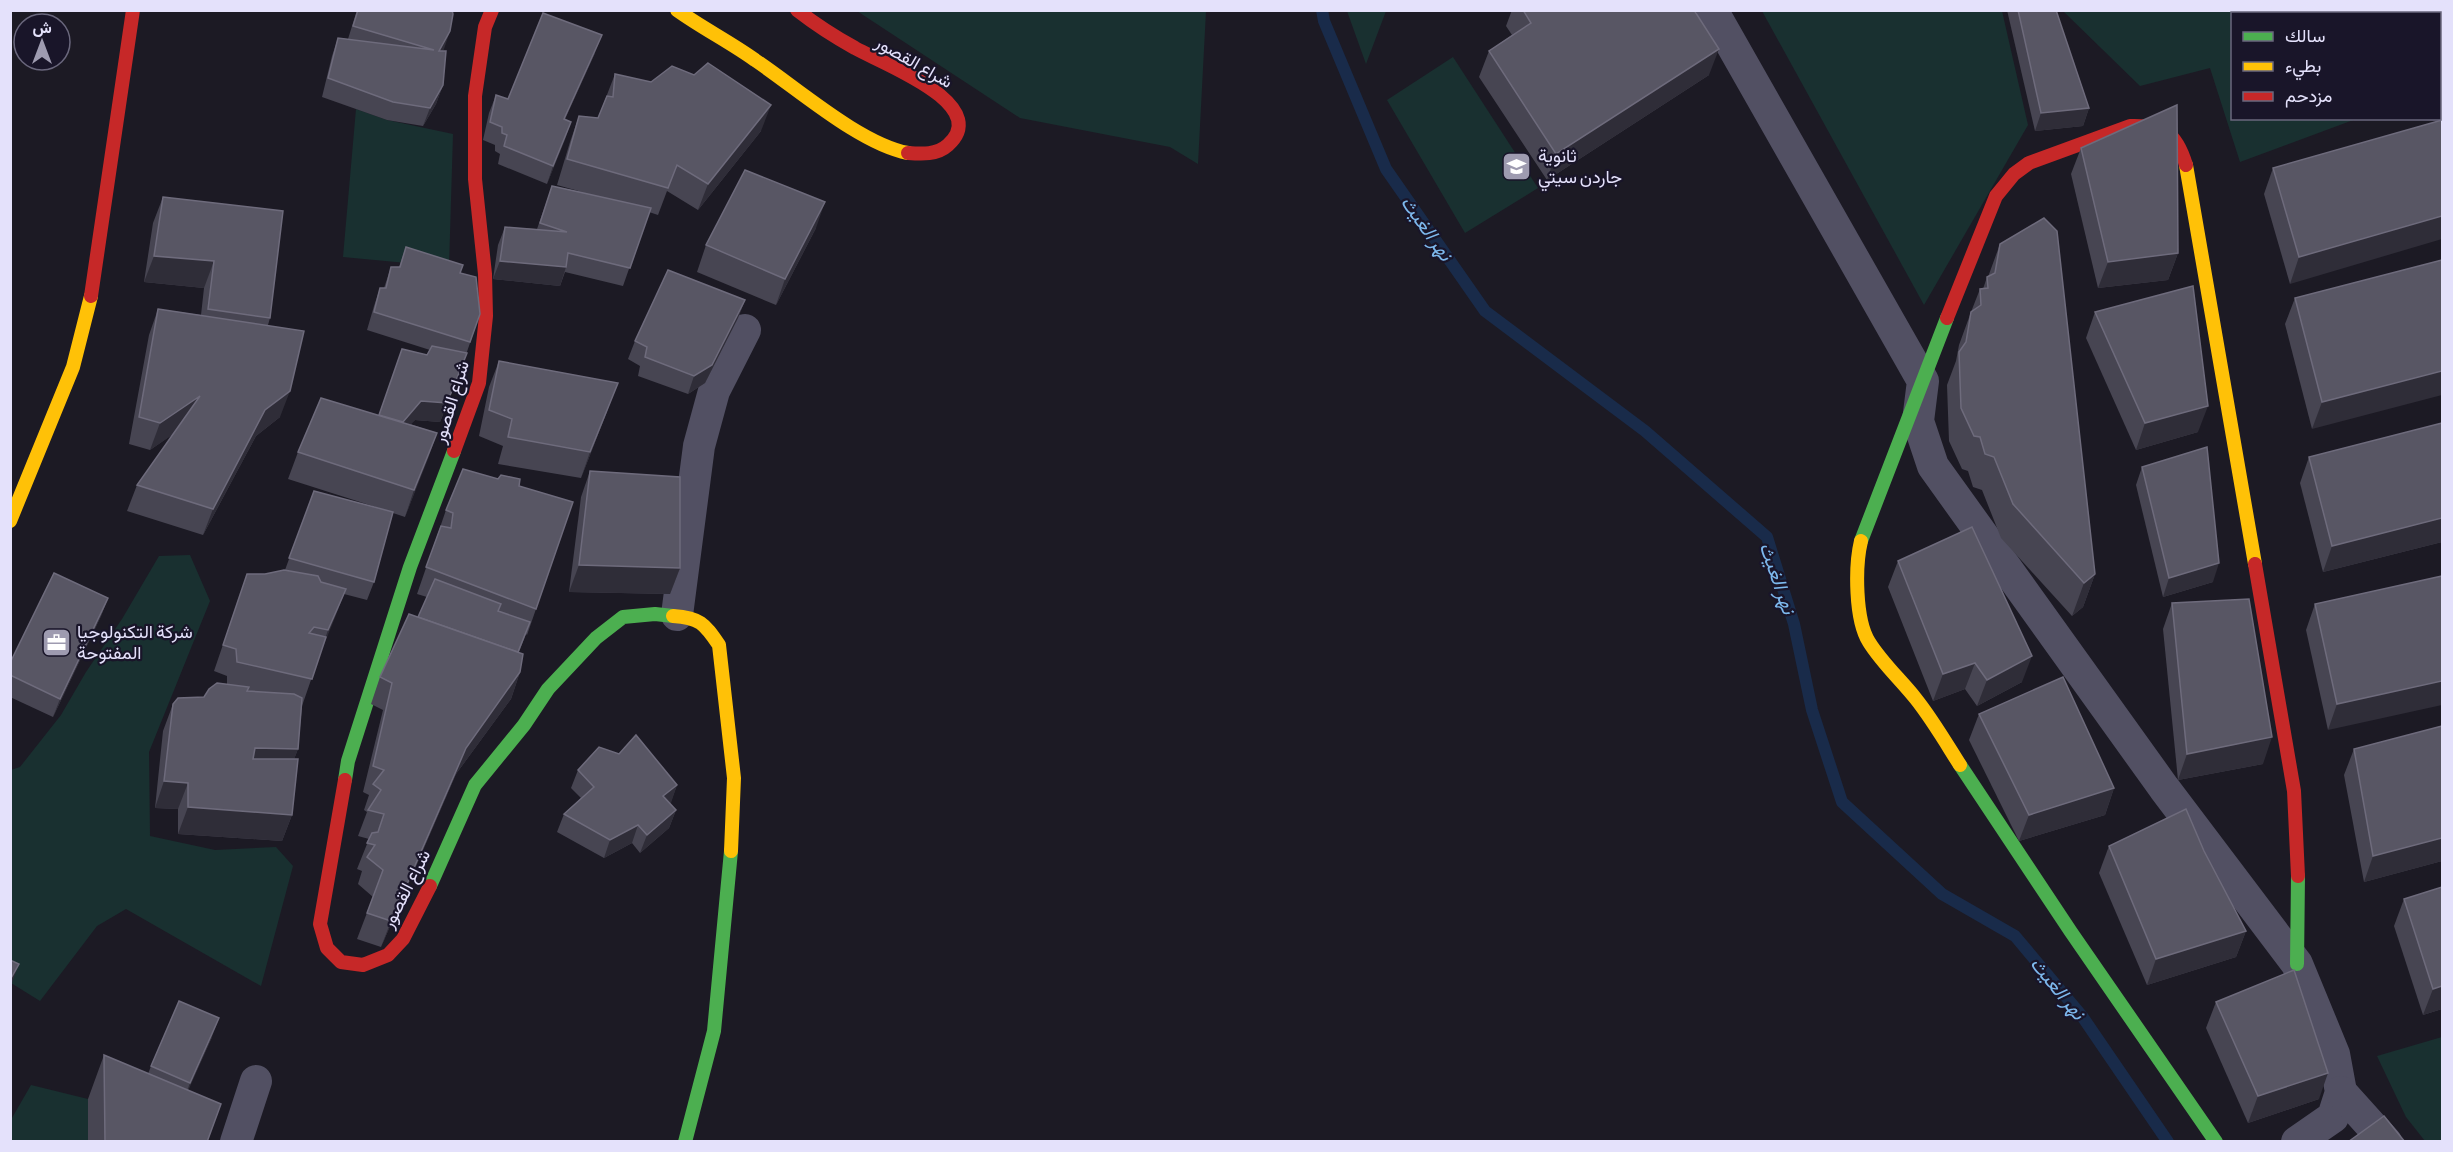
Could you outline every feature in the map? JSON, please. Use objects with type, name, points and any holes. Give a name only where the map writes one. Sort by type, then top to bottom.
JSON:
[{"type":"street","points":[[10,521],[73,367],[93,288],[133,10]]},
{"type":"street","name":"شراع القصور","points":[[492,10],[485,27],[475,96],[475,179],[486,316],[479,383],[410,567],[348,761],[320,924],[327,948],[340,962],[363,965],[388,955],[403,939],[443,858],[475,785],[524,725],[548,689],[596,638],[623,617],[655,614],[695,618],[719,645],[734,778],[725,916],[714,1031],[685,1142]]},
{"type":"street","name":"شراع القصور","points":[[677,10],[747,54],[859,131],[886,146],[905,153],[922,154],[946,148],[958,127],[956,111],[951,105],[934,91],[899,70],[855,49],[797,10]]},
{"type":"street","points":[[1712,10],[1923,381],[1918,421],[1933,466],[2164,789],[2297,964],[2334,1054],[2341,1092],[2333,1117],[2297,1142]]},
{"type":"street","points":[[2216,1142],[2071,932],[1917,700],[1881,659],[1867,639],[1858,601],[1857,576],[1860,544],[1988,213],[2003,185],[2014,174],[2046,156],[2130,126],[2142,125],[2167,131],[2181,146],[2190,180],[2294,791],[2298,847],[2297,964]]},
{"type":"street","points":[[677,615],[699,446],[714,391],[745,330]]},
{"type":"street","points":[[236,1142],[256,1081]]},
{"type":"street","points":[[2341,1092],[2386,1142]]},
{"type":"green space","points":[[857,11],[1206,11],[1198,164],[1170,147],[1020,118]]},
{"type":"green space","points":[[1347,11],[1386,11],[1366,64]]},
{"type":"green space","points":[[1762,11],[2002,11],[2028,125],[1924,305]]},
{"type":"green space","points":[[2063,11],[2442,11],[2441,86],[2441,12],[2231,12],[2231,120],[2353,120],[2240,162],[2210,68],[2140,86]]},
{"type":"green space","points":[[1453,57],[1538,188],[1465,233],[1387,100]]},
{"type":"green space","points":[[356,109],[387,120],[453,134],[449,267],[343,257]]},
{"type":"green space","points":[[190,555],[210,601],[149,752],[150,836],[215,850],[276,847],[293,866],[261,986],[126,909],[97,926],[40,1001],[11,983],[11,770],[20,767],[61,715],[159,556]]},
{"type":"green space","points":[[2442,1037],[2442,1141],[2425,1141],[2406,1117],[2377,1056]]},
{"type":"green space","points":[[31,1085],[88,1099],[88,1141],[12,1141],[12,1118]]},
{"type":"building","points":[[358,10],[452,10],[450,31],[439,51],[446,51],[443,85],[430,108],[393,102],[328,78],[338,38],[434,50],[353,26]]},
{"type":"building","points":[[1523,10],[1694,10],[1719,49],[1556,154],[1489,51],[1531,23]]},
{"type":"building","points":[[2018,10],[2056,10],[2089,108],[2041,113]]},
{"type":"building","points":[[543,13],[602,35],[564,119],[571,122],[553,166],[504,146],[507,135],[502,133],[502,127],[490,122],[496,95],[508,99]]},
{"type":"building","points":[[708,63],[771,105],[708,184],[677,165],[668,188],[567,159],[579,116],[598,118],[607,96],[613,97],[615,74],[651,82],[672,66],[694,75]]},
{"type":"building","points":[[2177,105],[2178,253],[2108,262],[2081,148]]},
{"type":"building","points":[[2442,120],[2442,216],[2299,257],[2273,168]]},
{"type":"building","points":[[745,170],[825,202],[785,279],[706,245]]},
{"type":"building","points":[[552,186],[651,208],[630,268],[568,253],[566,267],[500,261],[505,227],[567,232],[540,223]]},
{"type":"building","points":[[163,197],[283,211],[270,318],[208,309],[214,261],[154,256]]},
{"type":"building","points":[[2044,218],[2057,231],[2095,574],[2084,583],[2013,504],[1994,457],[1985,454],[1980,437],[1974,436],[1961,408],[1959,352],[1966,342],[1971,312],[1981,305],[1980,289],[1988,288],[1987,277],[1995,273],[2000,244]]},
{"type":"building","points":[[406,247],[463,265],[460,273],[476,277],[480,314],[470,342],[374,312],[380,288],[386,288],[391,267],[400,267]]},
{"type":"building","points":[[2442,260],[2442,371],[2322,402],[2295,298]]},
{"type":"building","points":[[668,270],[745,300],[712,365],[694,376],[645,357],[647,347],[635,341]]},
{"type":"building","points":[[2193,286],[2208,406],[2145,423],[2095,312]]},
{"type":"building","points":[[158,309],[304,331],[290,391],[265,410],[213,509],[137,485],[200,396],[160,423],[139,417]]},
{"type":"building","points":[[432,346],[467,353],[447,403],[421,401],[403,422],[379,415],[402,349],[427,355]]},
{"type":"building","points":[[499,361],[618,383],[590,452],[508,437],[512,419],[489,410]]},
{"type":"building","points":[[321,398],[437,433],[414,490],[298,452]]},
{"type":"building","points":[[2442,423],[2442,518],[2332,546],[2309,457]]},
{"type":"building","points":[[2207,447],[2219,563],[2169,578],[2142,467]]},
{"type":"building","points":[[463,469],[498,479],[501,475],[520,479],[519,486],[573,502],[536,609],[426,567],[441,526],[451,528],[453,513],[446,510]]},
{"type":"building","points":[[590,471],[680,477],[680,568],[579,565]]},
{"type":"building","points":[[314,491],[393,512],[374,582],[289,558]]},
{"type":"building","points":[[1972,527],[2032,656],[1987,680],[1975,663],[1943,674],[1898,561]]},
{"type":"building","points":[[284,570],[318,576],[321,582],[346,589],[328,630],[314,627],[309,633],[326,637],[312,679],[237,662],[236,649],[223,645],[247,574],[265,574]]},
{"type":"building","name":"شركة التكنولوجيا المفتوحة","points":[[54,573],[108,598],[60,699],[10,675],[10,663]]},
{"type":"building","points":[[2442,576],[2442,681],[2337,704],[2315,604]]},
{"type":"building","points":[[435,579],[501,604],[498,611],[530,622],[518,652],[418,617]]},
{"type":"building","points":[[2249,599],[2272,737],[2187,754],[2172,603]]},
{"type":"building","points":[[409,614],[523,654],[520,672],[466,748],[391,921],[367,913],[383,870],[367,857],[375,845],[367,843],[372,833],[378,832],[384,814],[368,810],[381,790],[373,784],[384,770],[373,766],[392,683],[380,677]]},
{"type":"building","points":[[2063,677],[2114,788],[2029,815],[1979,714]]},
{"type":"building","points":[[217,683],[249,687],[247,691],[294,694],[302,698],[298,749],[255,748],[253,759],[298,759],[292,815],[188,807],[188,783],[164,781],[173,704],[178,698],[204,697]]},
{"type":"building","points":[[2442,726],[2442,838],[2373,856],[2354,749]]},
{"type":"building","points":[[636,735],[677,785],[663,796],[676,810],[647,835],[638,825],[610,840],[564,814],[594,787],[578,770],[599,747],[619,754]]},
{"type":"building","points":[[2186,809],[2204,851],[2246,931],[2156,959],[2109,846]]},
{"type":"building","points":[[2442,887],[2442,986],[2433,989],[2404,899]]},
{"type":"building","points":[[10,960],[19,964],[10,980]]},
{"type":"building","points":[[2294,970],[2328,1073],[2258,1096],[2216,1002]]},
{"type":"building","points":[[179,1001],[219,1018],[190,1083],[151,1066]]},
{"type":"building","points":[[104,1055],[221,1104],[207,1142],[105,1142]]},
{"type":"building","points":[[2384,1116],[2405,1142],[2348,1142]]},
{"type":"waterway","name":"نهر الغيث","points":[[1322,10],[1324,21],[1386,169],[1485,311],[1645,431],[1767,537],[1794,624],[1812,710],[1842,802],[1942,894],[2015,936],[2082,1016],[2168,1142]]},
{"type":"traffic: fast","points":[[1861,541],[1947,318]]},
{"type":"traffic: fast","points":[[345,780],[348,761],[410,567],[454,451]]},
{"type":"traffic: fast","points":[[430,886],[475,785],[524,725],[548,689],[596,638],[623,617],[655,614],[673,616]]},
{"type":"traffic: fast","points":[[1960,765],[2071,932],[2216,1142]]},
{"type":"traffic: fast","points":[[685,1142],[714,1031],[731,851]]},
{"type":"traffic: fast","points":[[2297,964],[2298,876]]},
{"type":"traffic: slow","points":[[677,10],[745,53],[829,114],[870,139],[889,148],[908,153]]},
{"type":"traffic: slow","points":[[2186,165],[2255,564]]},
{"type":"traffic: slow","points":[[10,521],[73,367],[91,296]]},
{"type":"traffic: slow","points":[[1861,541],[1858,593],[1864,632],[1880,657],[1922,707],[1960,765]]},
{"type":"traffic: slow","points":[[673,616],[689,618],[701,623],[719,645],[734,778],[731,851]]},
{"type":"traffic: jam","points":[[91,296],[133,10]]},
{"type":"traffic: jam","points":[[454,451],[479,383],[486,316],[485,274],[475,179],[475,96],[485,27],[492,10]]},
{"type":"traffic: jam","points":[[797,10],[855,48],[928,86],[945,100],[956,115],[958,130],[948,145],[934,152],[908,153]]},
{"type":"traffic: jam","points":[[1947,318],[1996,196],[2014,174],[2029,163],[2130,126],[2142,126],[2160,129],[2173,138],[2186,165]]},
{"type":"traffic: jam","points":[[2255,564],[2294,791],[2298,876]]},
{"type":"traffic: jam","points":[[345,780],[320,924],[327,948],[341,962],[363,965],[388,955],[403,939],[430,886]]},
{"type":"place","name":"ثانوية جاردن سيتي","points":[[1517,166]]},
{"type":"place","name":"شركة التكنولوجيا المفتوحة","points":[[56,642]]}]
